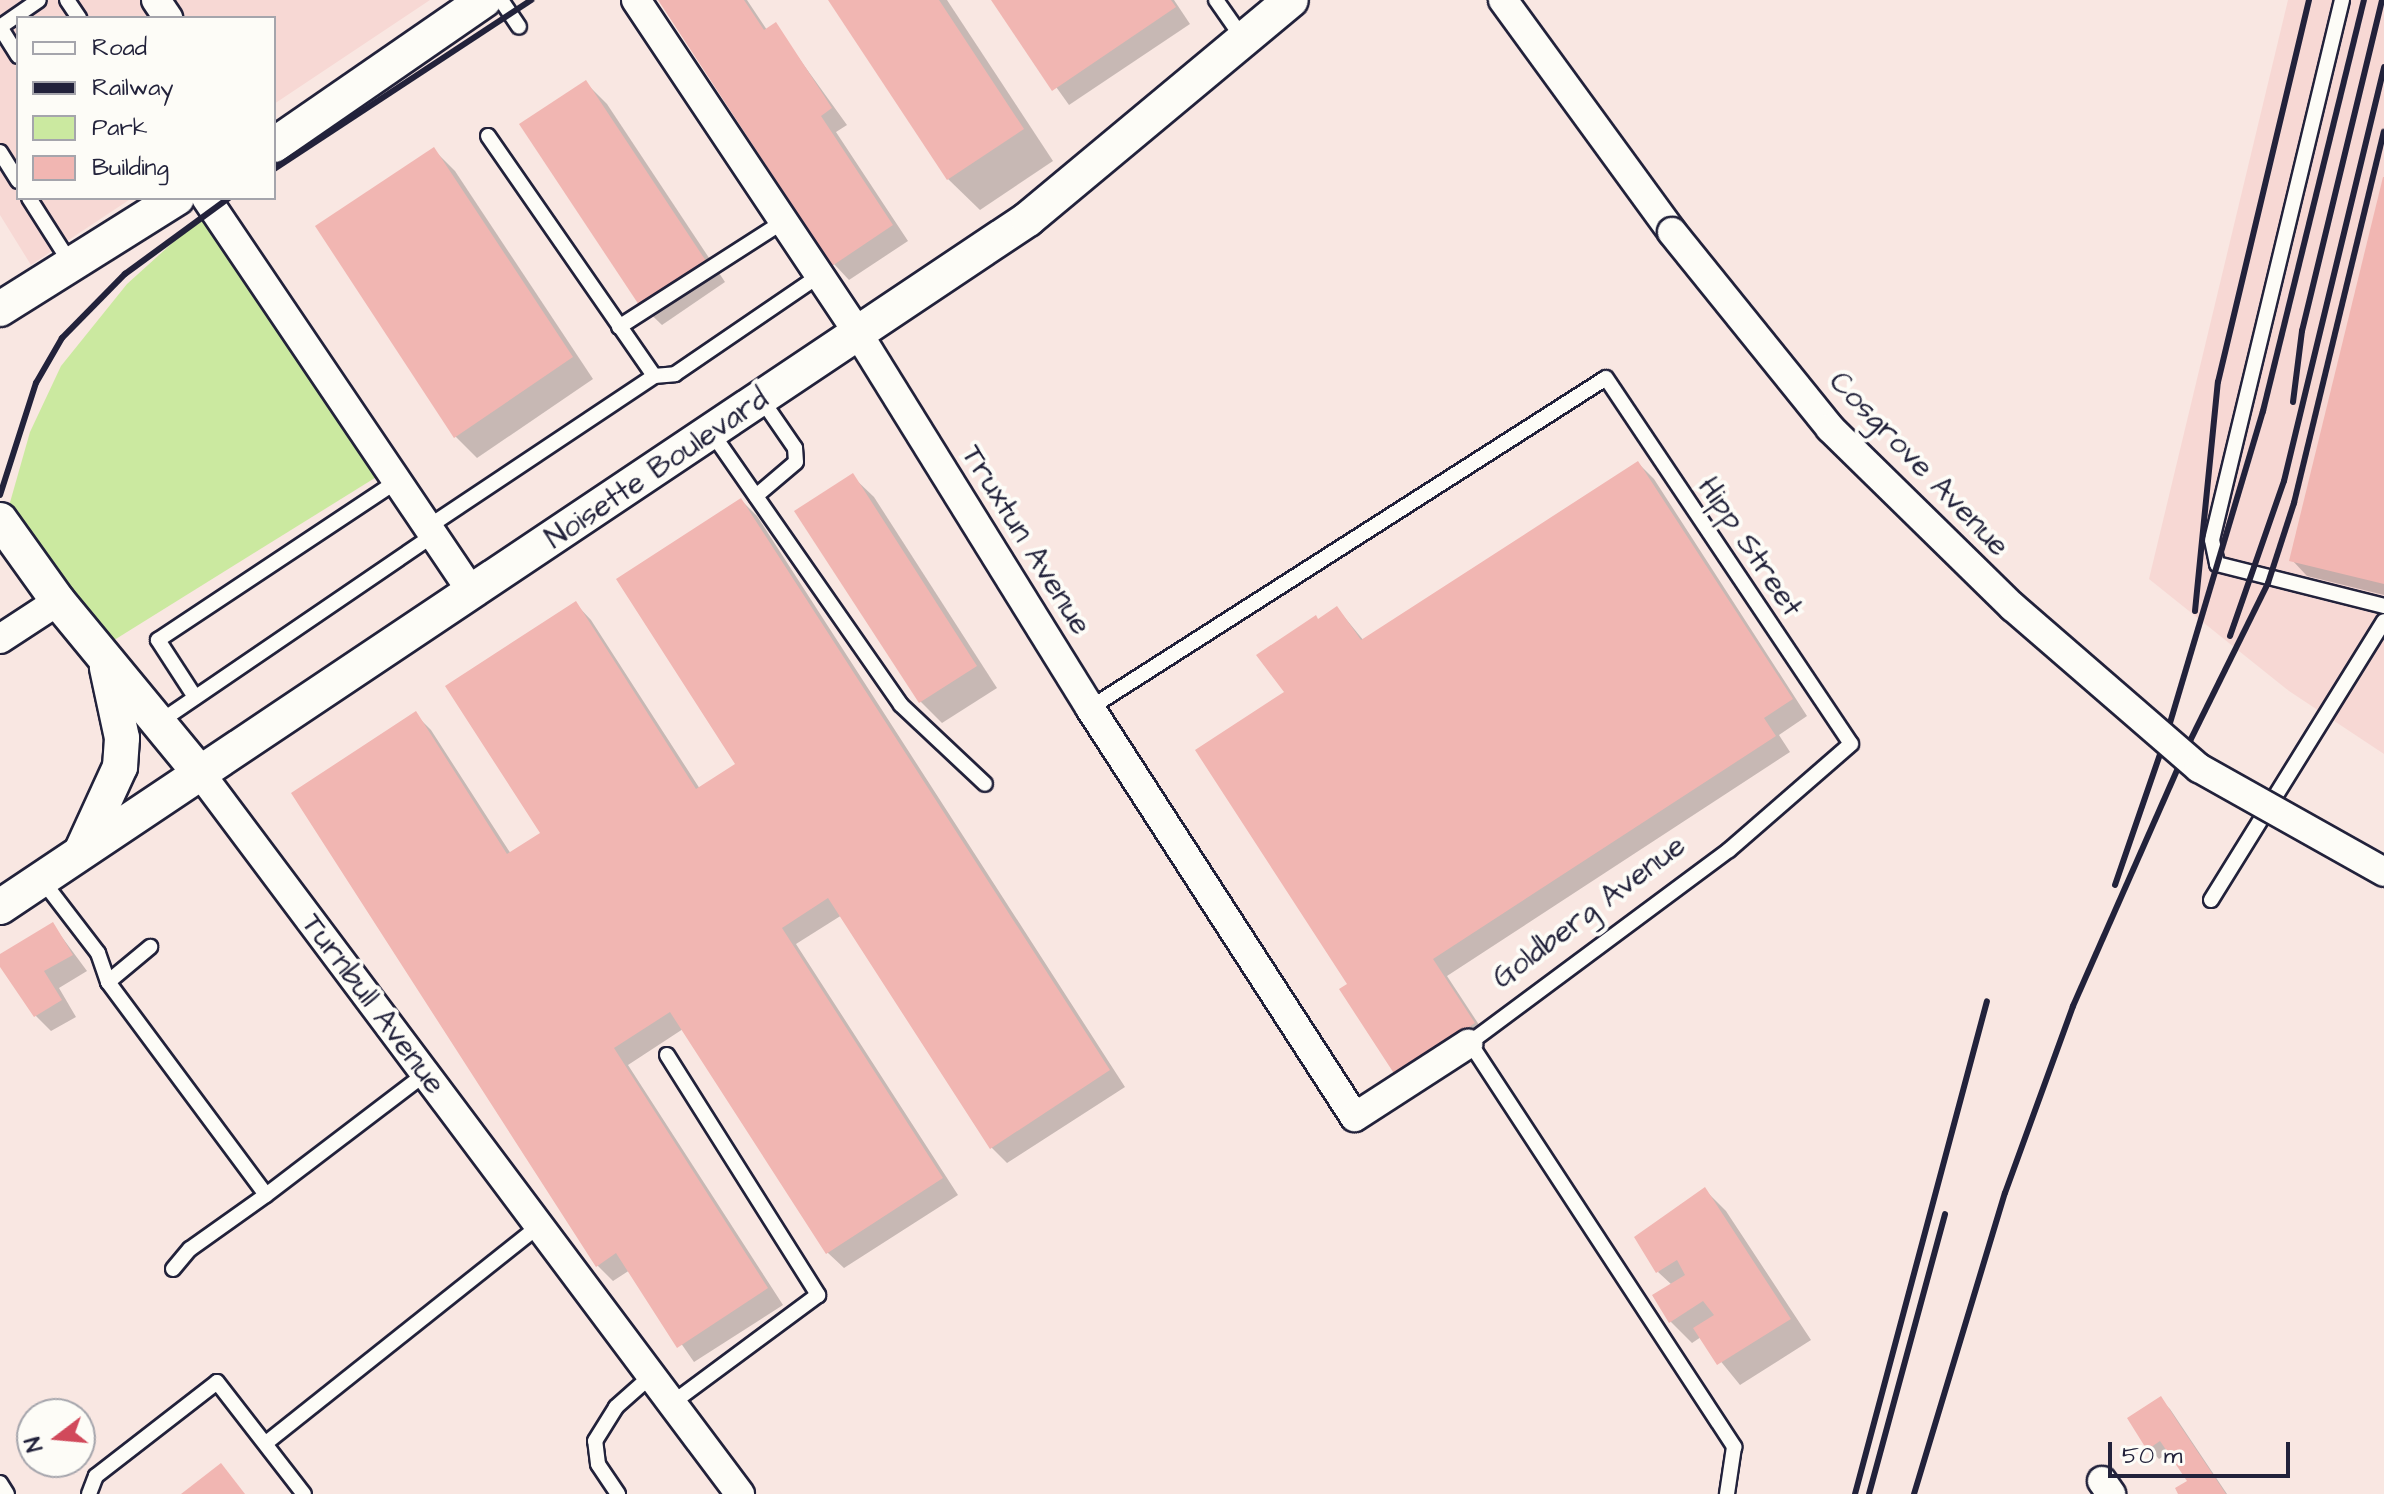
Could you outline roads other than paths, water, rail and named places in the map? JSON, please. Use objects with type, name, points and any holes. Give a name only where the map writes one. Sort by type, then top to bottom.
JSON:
[{"type":"street","points":[[276,144],[484,0]]},
{"type":"street","name":"Truxtun Avenue","points":[[636,0],[859,335],[1090,708],[1355,1117]]},
{"type":"street","name":"Noisette Boulevard","points":[[0,907],[762,400],[1028,219],[1291,0]]},
{"type":"street","name":"Cosgrove Avenue","points":[[1503,0],[1672,232],[1830,428],[2013,607],[2199,768],[2384,872]]},
{"type":"street","points":[[0,309],[174,200]]},
{"type":"street","points":[[207,200],[472,592]]},
{"type":"street","name":"Turnbull Avenue","points":[[0,520],[58,601],[200,773],[740,1494]]},
{"type":"street","points":[[0,639],[58,601]]},
{"type":"street","points":[[80,854],[120,767],[122,738],[103,656]]},
{"type":"street","name":"Goldberg Avenue","points":[[1355,1117],[1469,1044]]},
{"type":"lane","points":[[16,53],[0,27],[39,0]]},
{"type":"lane","points":[[501,0],[519,27]]},
{"type":"lane","points":[[1216,0],[1244,40]]},
{"type":"lane","points":[[2342,0],[2212,540],[2217,564],[2384,606]]},
{"type":"lane","points":[[488,136],[654,376]]},
{"type":"lane","points":[[0,152],[16,178]]},
{"type":"lane","points":[[30,200],[71,264]]},
{"type":"lane","points":[[619,327],[784,221]]},
{"type":"lane","points":[[158,723],[654,376],[675,374],[820,275]]},
{"type":"lane","name":"Hipp Street","points":[[1090,708],[1606,378],[1851,744]]},
{"type":"lane","points":[[756,496],[796,462],[795,448],[762,400]]},
{"type":"lane","points":[[712,433],[901,705],[985,784]]},
{"type":"lane","points":[[195,697],[158,640],[397,481]]},
{"type":"lane","points":[[2211,900],[2384,621]]},
{"type":"lane","name":"Goldberg Avenue","points":[[1469,1044],[1729,850],[1851,744]]},
{"type":"lane","points":[[42,879],[98,953],[108,982],[266,1195]]},
{"type":"lane","points":[[108,982],[150,947]]},
{"type":"lane","points":[[1469,1044],[1734,1447],[1727,1494]]},
{"type":"lane","points":[[667,1055],[818,1295],[672,1403]]},
{"type":"lane","points":[[173,1269],[190,1249],[425,1074]]},
{"type":"lane","points":[[266,1443],[539,1226]]},
{"type":"lane","points":[[618,1494],[598,1464],[595,1441],[616,1407],[651,1376]]},
{"type":"lane","points":[[89,1494],[96,1476],[217,1382],[304,1494]]},
{"type":"lane","points":[[0,1483],[7,1494]]},
{"type":"railway","points":[[276,168],[531,0]]},
{"type":"railway","points":[[2195,611],[2218,382],[2309,0]]},
{"type":"railway","points":[[2115,885],[2164,743],[2263,411],[2364,0]]},
{"type":"railway","points":[[2293,402],[2302,331],[2382,0]]},
{"type":"railway","points":[[2230,636],[2284,481],[2384,67]]},
{"type":"railway","points":[[1914,1494],[2005,1193],[2073,1006],[2190,741],[2268,583],[2294,503],[2384,132]]},
{"type":"railway","points":[[0,495],[36,383],[62,338],[125,274],[226,200]]},
{"type":"railway","points":[[1855,1494],[1987,1001]]},
{"type":"railway","points":[[1869,1494],[1945,1214]]}]
